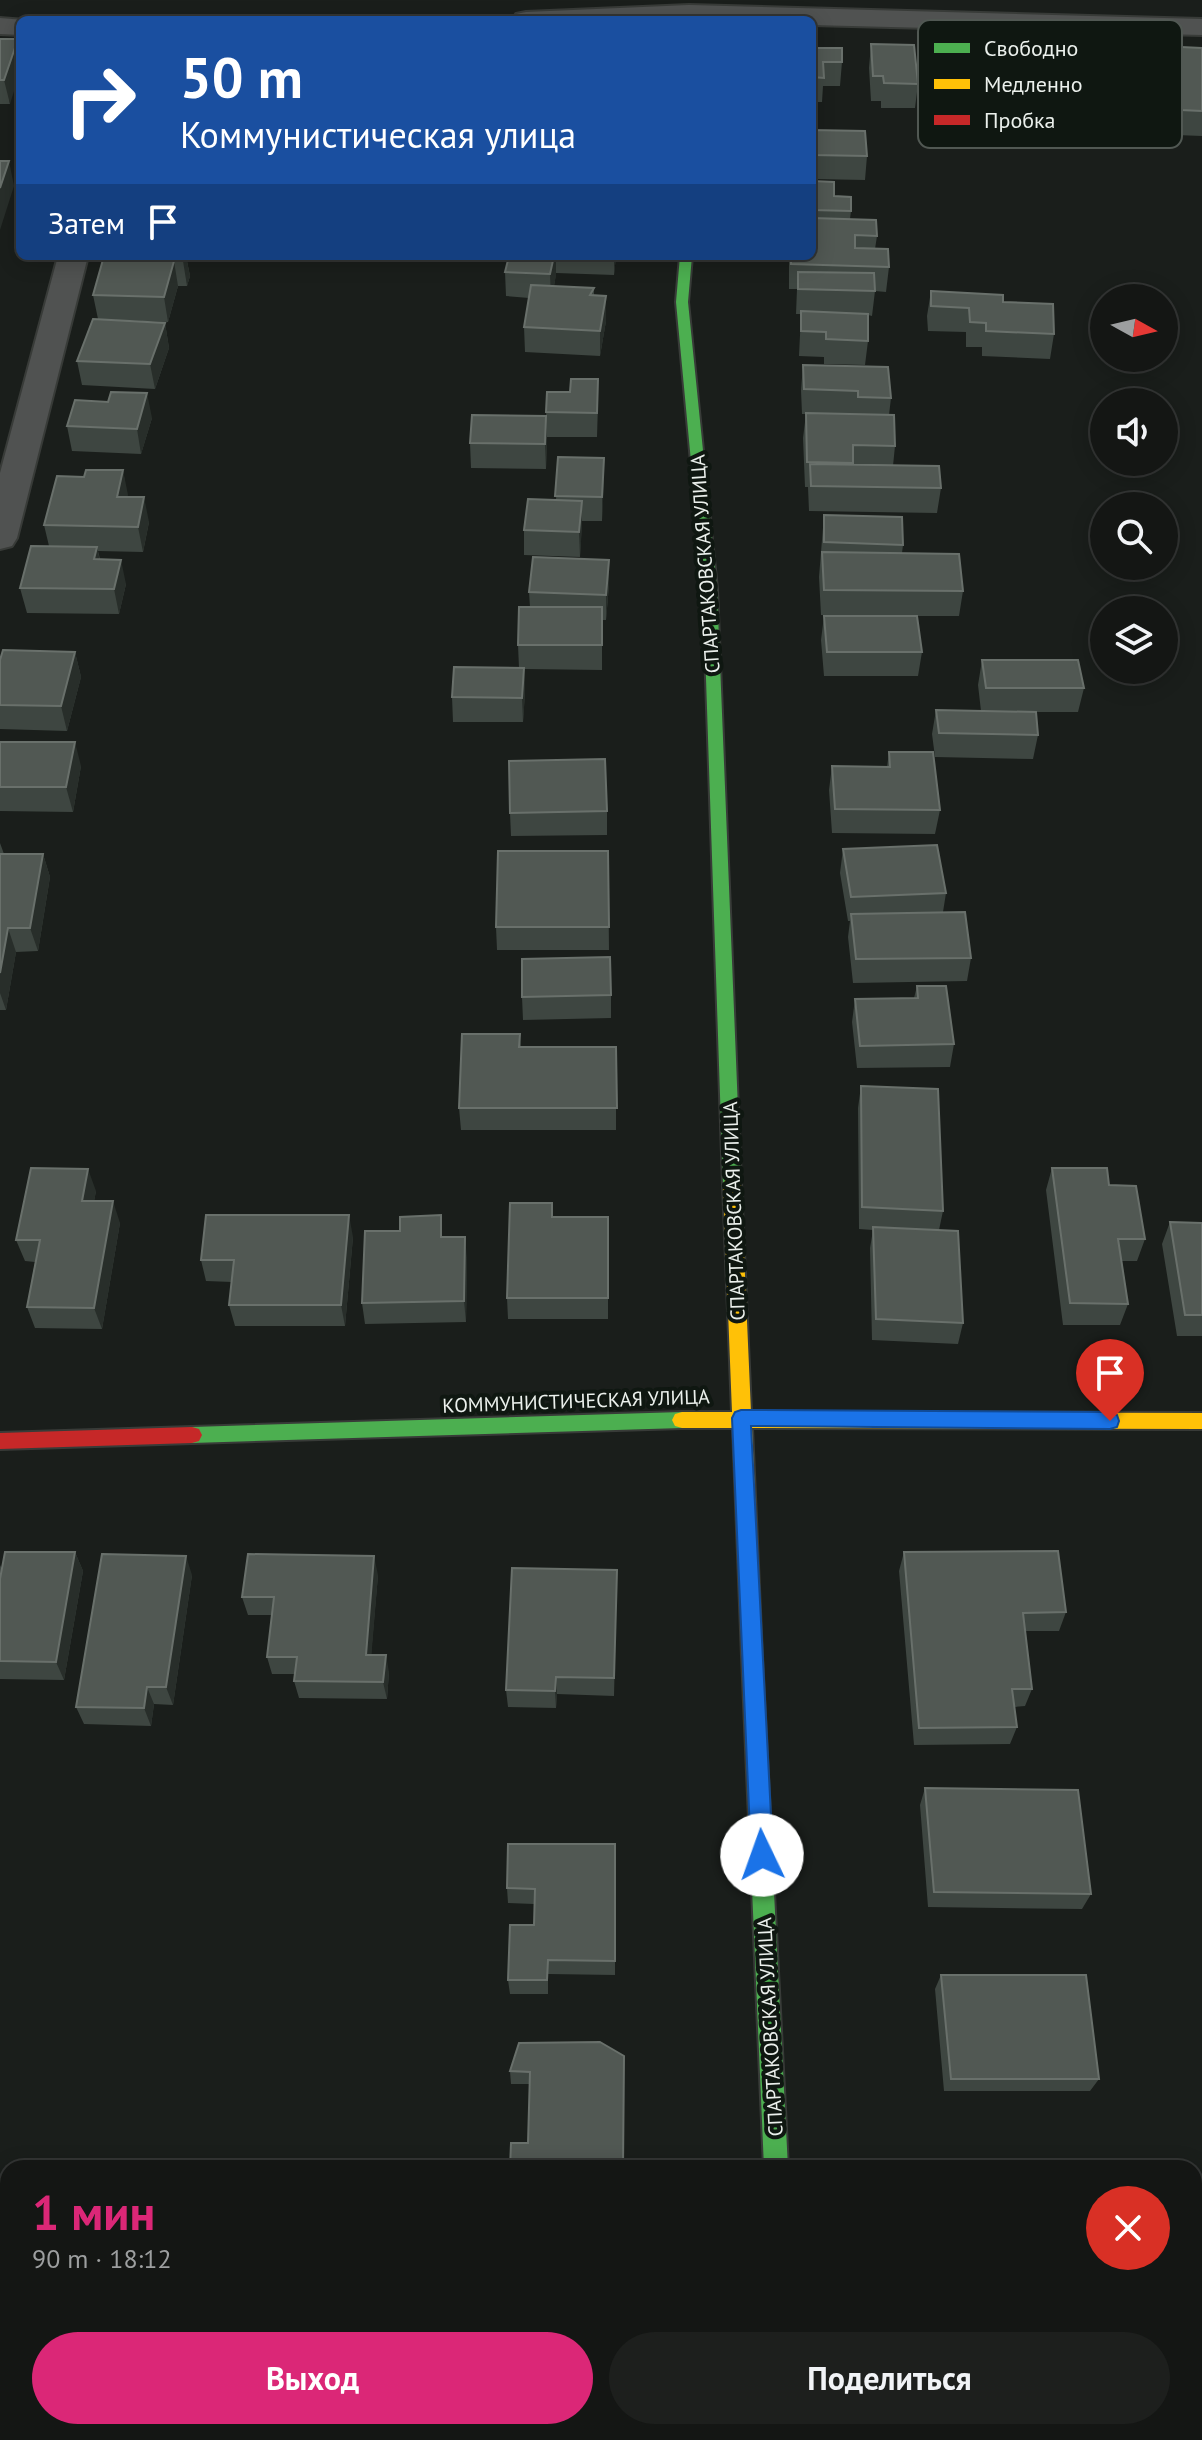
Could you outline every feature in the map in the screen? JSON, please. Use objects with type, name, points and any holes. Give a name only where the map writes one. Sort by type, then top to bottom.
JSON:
[{"type":"street","points":[[598,16],[688,11],[977,20]]},
{"type":"street","points":[[1182,26],[1202,27]]},
{"type":"street","points":[[0,538],[72,260]]},
{"type":"street","name":"СПАРТАКОВСКАЯ УЛИЦА","points":[[686,260],[682,302],[710,589],[741,1418],[776,2160]]},
{"type":"street","name":"КОММУНИСТИЧЕСКАЯ УЛИЦА","points":[[0,1441],[741,1418],[1202,1421]]},
{"type":"building","points":[[0,39],[16,39],[4,80],[0,80]]},
{"type":"building","points":[[871,44],[914,45],[918,84],[884,83],[883,76],[873,76]]},
{"type":"building","points":[[1182,47],[1202,48],[1202,111],[1182,110]]},
{"type":"building","points":[[816,48],[842,48],[842,62],[823,62],[824,78],[816,77]]},
{"type":"building","points":[[816,130],[865,131],[867,156],[816,155]]},
{"type":"building","points":[[0,161],[9,161],[0,188]]},
{"type":"building","points":[[816,181],[834,182],[834,196],[851,197],[851,211],[816,210]]},
{"type":"building","points":[[816,218],[876,220],[877,236],[855,235],[855,248],[888,249],[889,267],[791,264],[791,260],[816,260]]},
{"type":"building","points":[[103,260],[183,260],[174,261],[164,297],[93,295]]},
{"type":"building","points":[[508,260],[553,260],[550,274],[505,272]]},
{"type":"building","points":[[798,272],[874,273],[875,291],[798,289]]},
{"type":"building","points":[[531,285],[594,288],[590,295],[606,296],[600,331],[524,327]]},
{"type":"building","points":[[931,291],[1003,295],[1003,302],[1053,304],[1054,334],[986,331],[986,323],[970,322],[969,308],[931,306]]},
{"type":"building","points":[[801,311],[868,314],[868,341],[826,339],[826,332],[801,331]]},
{"type":"building","points":[[93,319],[165,323],[150,364],[77,361]]},
{"type":"building","points":[[803,365],[888,367],[891,398],[858,397],[858,391],[804,389]]},
{"type":"building","points":[[571,379],[598,379],[597,413],[546,412],[547,392],[570,392]]},
{"type":"building","points":[[111,392],[147,393],[137,429],[67,426],[75,400],[108,402]]},
{"type":"building","points":[[806,413],[894,415],[895,446],[853,445],[853,463],[807,462]]},
{"type":"building","points":[[472,415],[546,416],[545,444],[470,443]]},
{"type":"building","points":[[558,457],[604,458],[602,497],[555,496]]},
{"type":"building","points":[[810,464],[939,466],[941,488],[811,486]]},
{"type":"building","points":[[86,470],[123,470],[117,497],[144,497],[138,527],[44,525],[57,476],[84,477]]},
{"type":"building","points":[[528,499],[582,501],[579,532],[524,530]]},
{"type":"building","points":[[824,515],[902,517],[903,545],[824,542]]},
{"type":"building","points":[[31,546],[97,547],[94,559],[121,560],[114,589],[20,588]]},
{"type":"building","points":[[822,552],[959,554],[963,591],[824,590]]},
{"type":"building","points":[[533,557],[609,560],[606,595],[529,592]]},
{"type":"building","points":[[519,607],[602,607],[602,645],[518,645]]},
{"type":"building","points":[[824,616],[917,616],[922,652],[827,652]]},
{"type":"building","points":[[3,650],[75,652],[61,706],[0,705],[0,660]]},
{"type":"building","points":[[982,660],[1078,660],[1084,688],[986,688]]},
{"type":"building","points":[[454,667],[524,668],[522,698],[452,697]]},
{"type":"building","points":[[936,710],[1036,712],[1038,735],[939,733]]},
{"type":"building","points":[[0,742],[75,742],[66,787],[0,787]]},
{"type":"building","points":[[889,752],[933,752],[940,810],[835,809],[832,766],[890,767]]},
{"type":"building","points":[[605,759],[607,811],[510,813],[509,761]]},
{"type":"building","points":[[937,845],[946,893],[851,897],[843,849]]},
{"type":"building","points":[[498,851],[608,851],[609,927],[496,927]]},
{"type":"building","points":[[0,854],[43,854],[30,928],[8,928],[0,973]]},
{"type":"building","points":[[965,912],[971,958],[856,959],[851,914]]},
{"type":"building","points":[[610,957],[611,995],[522,997],[522,959]]},
{"type":"building","points":[[917,986],[946,986],[954,1044],[860,1046],[855,999],[918,998]]},
{"type":"building","points":[[462,1034],[520,1034],[519,1047],[616,1047],[617,1108],[459,1108]]},
{"type":"building","points":[[861,1086],[938,1089],[943,1211],[862,1207]]},
{"type":"building","points":[[31,1168],[88,1169],[82,1201],[113,1201],[94,1308],[27,1307],[40,1240],[16,1240]]},
{"type":"building","points":[[1052,1168],[1107,1168],[1109,1185],[1136,1186],[1145,1239],[1118,1239],[1128,1304],[1070,1303]]},
{"type":"building","points":[[510,1203],[552,1203],[552,1217],[608,1217],[608,1298],[507,1298]]},
{"type":"building","points":[[206,1215],[349,1215],[341,1305],[229,1305],[234,1260],[201,1260]]},
{"type":"building","points":[[441,1215],[441,1237],[465,1237],[464,1301],[362,1303],[365,1231],[400,1231],[400,1217]]},
{"type":"building","points":[[1170,1222],[1202,1223],[1202,1315],[1185,1315]]},
{"type":"building","points":[[873,1227],[958,1231],[963,1323],[876,1319]]},
{"type":"building","points":[[1058,1551],[1066,1612],[1023,1613],[1032,1689],[1012,1689],[1017,1727],[919,1728],[904,1552]]},
{"type":"building","points":[[5,1552],[75,1552],[56,1662],[0,1661],[0,1579]]},
{"type":"building","points":[[102,1554],[186,1556],[166,1687],[147,1687],[144,1708],[76,1707]]},
{"type":"building","points":[[248,1554],[374,1556],[366,1655],[386,1655],[383,1682],[294,1681],[297,1657],[267,1657],[274,1597],[242,1597]]},
{"type":"building","points":[[512,1568],[617,1570],[614,1678],[556,1677],[555,1691],[506,1690]]},
{"type":"building","points":[[925,1788],[1078,1790],[1091,1894],[934,1892]]},
{"type":"building","points":[[508,1844],[615,1844],[615,1961],[548,1960],[547,1980],[508,1980],[510,1925],[534,1925],[535,1889],[507,1888]]},
{"type":"building","points":[[941,1975],[1086,1975],[1099,2079],[951,2079]]},
{"type":"building","points":[[600,2042],[624,2056],[623,2160],[510,2160],[511,2143],[528,2143],[530,2072],[510,2071],[519,2043]]},
{"type":"traffic: fast","points":[[686,260],[682,302],[710,589],[732,1184]]},
{"type":"traffic: fast","points":[[192,1435],[682,1420]]},
{"type":"traffic: fast","points":[[752,1656],[776,2160]]},
{"type":"traffic: slow","points":[[732,1184],[752,1656]]},
{"type":"traffic: slow","points":[[682,1420],[1202,1421]]},
{"type":"traffic: jam","points":[[0,1441],[192,1435]]},
{"type":"route","points":[[762,1855],[741,1418],[1110,1421]]}]
